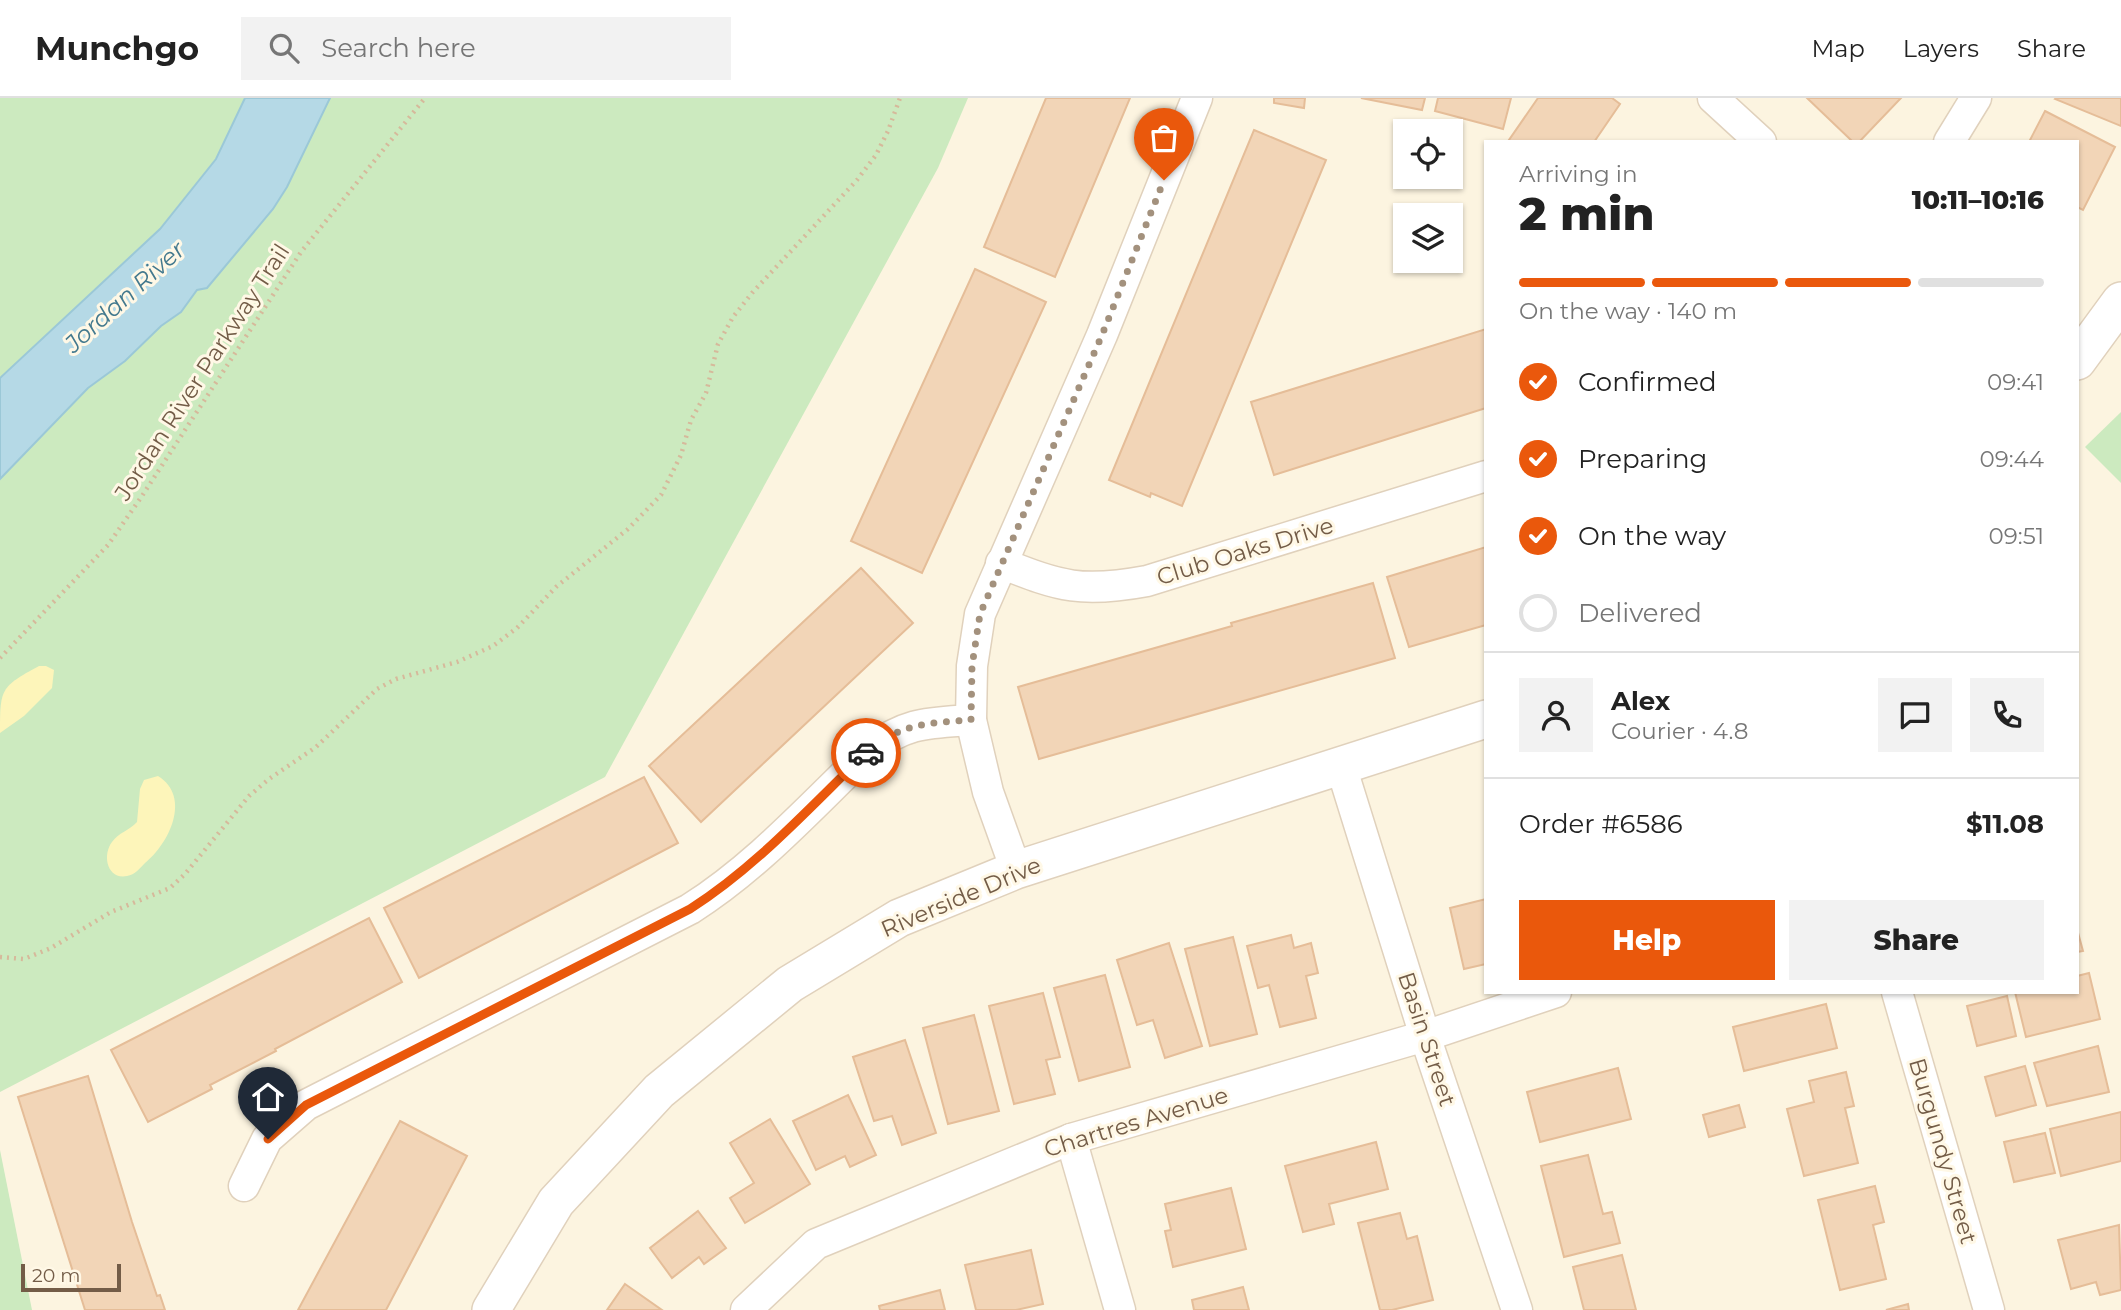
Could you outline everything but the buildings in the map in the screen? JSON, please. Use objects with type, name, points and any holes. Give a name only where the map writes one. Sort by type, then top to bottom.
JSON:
[{"type":"street","points":[[1016,870],[988,792],[971,720],[972,666],[980,614],[1102,335],[1197,98]]},
{"type":"street","points":[[1713,98],[1759,140]]},
{"type":"street","points":[[1950,140],[1976,98]]},
{"type":"street","points":[[2079,358],[2121,301]]},
{"type":"street","name":"Club Oaks Drive","points":[[1002,563],[1047,581],[1078,588],[1112,587],[1146,581],[1484,477]]},
{"type":"street","points":[[244,1186],[268,1139],[306,1105],[690,909],[743,871],[889,735],[912,725],[971,720]]},
{"type":"street","name":"Riverside Drive","points":[[491,1310],[556,1202],[659,1091],[790,984],[899,918],[1016,870],[1484,720]]},
{"type":"street","name":"Basin Street","points":[[1341,766],[1425,1036],[1517,1310]]},
{"type":"street","name":"Chartres Avenue","points":[[746,1310],[816,1244],[1071,1139],[1425,1036],[1550,994]]},
{"type":"street","name":"Burgundy Street","points":[[1898,994],[1989,1310]]},
{"type":"street","points":[[1071,1139],[1120,1310]]},
{"type":"path","name":"Jordan River Parkway Trail","points":[[0,658],[107,545],[301,253],[425,98]]},
{"type":"path","points":[[0,957],[24,959],[51,948],[110,912],[170,888],[185,874],[249,796],[316,747],[377,689],[396,679],[457,662],[493,646],[517,628],[556,587],[628,529],[661,495],[681,455],[691,420],[706,393],[718,345],[733,317],[857,180],[876,155],[900,98]]},
{"type":"green space","points":[[0,98],[968,98],[938,168],[605,777],[0,1092]]},
{"type":"green space","points":[[2121,412],[2121,483],[2085,447]]},
{"type":"green space","points":[[0,1150],[32,1310],[0,1310]]},
{"type":"sand","points":[[39,666],[54,670],[52,688],[24,716],[0,733],[2,698],[5,691],[16,679]]},
{"type":"sand","points":[[158,776],[168,785],[174,796],[175,808],[169,833],[154,855],[135,873],[127,876],[115,874],[108,865],[109,847],[117,836],[137,822],[140,789],[144,780]]},
{"type":"water","name":"Jordan River","points":[[245,98],[330,98],[287,187],[273,209],[207,288],[197,290],[181,312],[161,326],[125,361],[88,388],[0,479],[0,378],[160,229],[216,159]]},
{"type":"way so far","points":[[866,753],[889,735],[912,725],[971,720],[972,666],[980,614],[1102,335],[1164,180]]},
{"type":"route","points":[[268,1139],[306,1105],[690,909],[718,891],[743,871],[866,753]]}]
